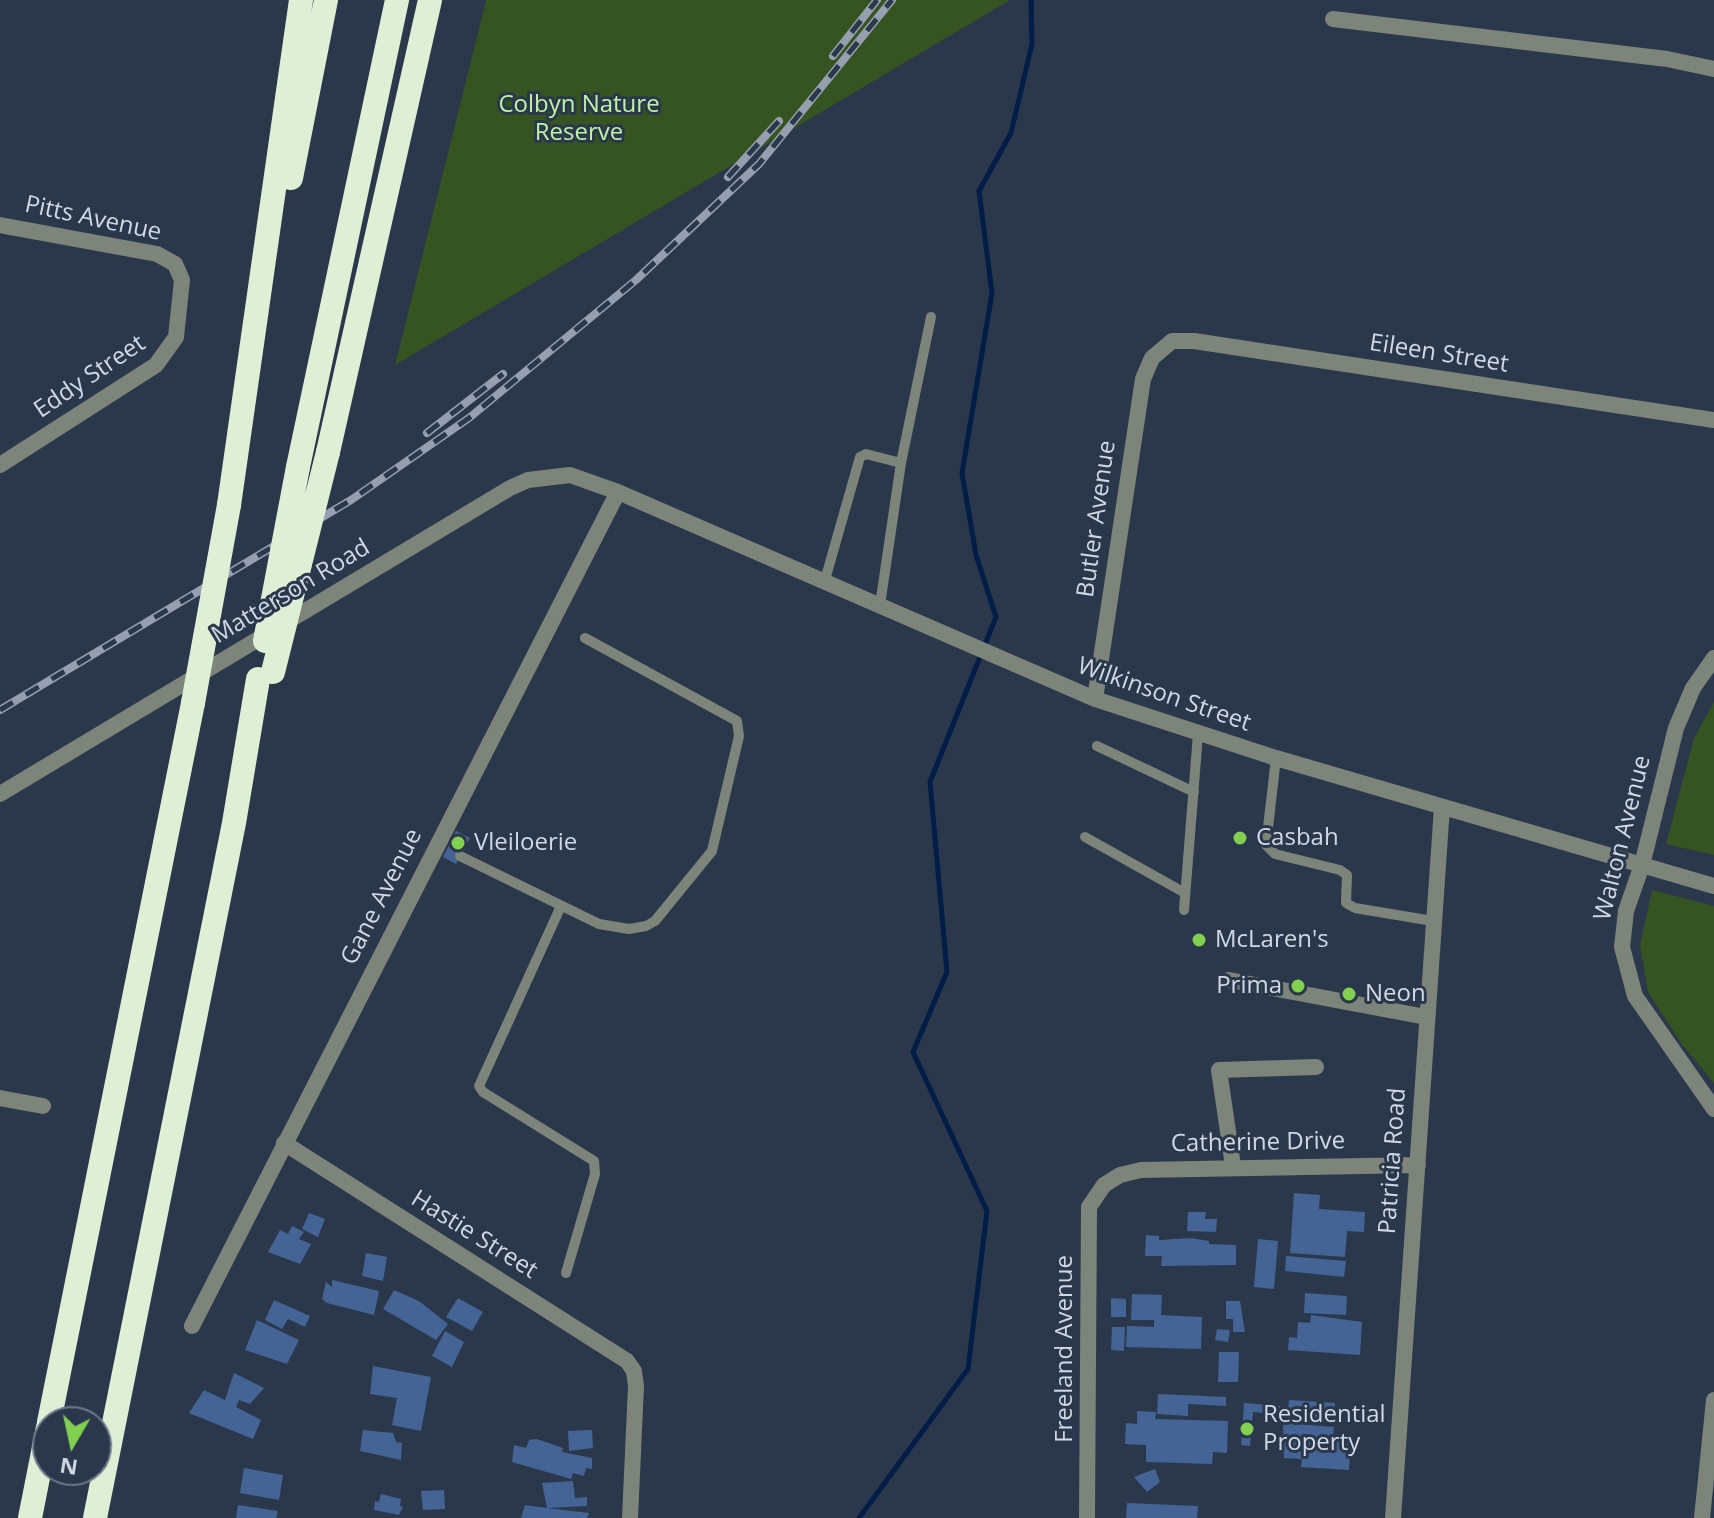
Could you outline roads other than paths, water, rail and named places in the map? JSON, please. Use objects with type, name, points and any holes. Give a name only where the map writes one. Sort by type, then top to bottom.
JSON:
[{"type":"highway","points":[[52,1406],[193,703],[229,505],[301,0]]},
{"type":"highway","points":[[240,439],[326,0]]},
{"type":"highway","points":[[95,1518],[265,675],[298,467],[397,0]]},
{"type":"highway","points":[[265,675],[328,452],[430,0]]},
{"type":"highway","points":[[30,1518],[36,1486]]},
{"type":"street","points":[[1333,19],[1692,63],[1714,69]]},
{"type":"street","name":"Pitts Avenue","points":[[0,225],[157,254],[175,264]]},
{"type":"street","name":"Eddy Street","points":[[0,465],[142,375],[163,357],[176,337],[181,302],[182,280],[175,264]]},
{"type":"street","name":"Eileen Street","points":[[1159,351],[1181,339],[1714,420]]},
{"type":"street","name":"Butler Avenue","points":[[1095,699],[1143,379],[1147,366],[1159,351]]},
{"type":"street","name":"Matterson Road","points":[[0,794],[518,484],[570,475],[618,492]]},
{"type":"street","name":"Wilkinson Street","points":[[618,492],[1095,699],[1276,758],[1714,886]]},
{"type":"street","name":"Gane Avenue","points":[[192,1326],[284,1143],[442,846],[618,492]]},
{"type":"street","name":"Walton Avenue","points":[[1714,658],[1693,688],[1676,728],[1623,930],[1628,978],[1639,1003],[1714,1109]]},
{"type":"street","name":"Patricia Road","points":[[1393,1518],[1442,807]]},
{"type":"street","points":[[1229,980],[1426,1017]]},
{"type":"street","points":[[1233,1166],[1219,1070],[1316,1067]]},
{"type":"street","points":[[0,1098],[43,1106]]},
{"type":"street","name":"Hastie Street","points":[[284,1143],[615,1352],[634,1371],[636,1398],[630,1518]]},
{"type":"street","name":"Catherine Drive","points":[[1104,1185],[1120,1175],[1141,1170],[1418,1165]]},
{"type":"street","name":"Freeland Avenue","points":[[1087,1518],[1089,1207],[1104,1185]]},
{"type":"street","points":[[1702,1518],[1714,1400]]},
{"type":"lane","points":[[880,605],[901,463],[931,317]]},
{"type":"lane","points":[[825,580],[860,457],[866,454],[901,463]]},
{"type":"lane","points":[[460,856],[612,928],[646,926],[655,921],[717,841],[739,732],[730,715],[585,638]]},
{"type":"lane","points":[[1184,910],[1198,734]]},
{"type":"lane","points":[[1097,746],[1194,792]]},
{"type":"lane","points":[[1276,758],[1266,845],[1275,854],[1340,870],[1347,875],[1346,903],[1355,908],[1433,921]]},
{"type":"lane","points":[[1085,837],[1185,893]]},
{"type":"lane","points":[[561,906],[479,1086],[483,1092],[594,1161],[595,1174],[566,1273]]},
{"type":"waterway","points":[[859,1518],[968,1369],[987,1211],[913,1052],[947,972],[930,782],[996,617],[976,555],[962,473],[992,293],[979,191],[1011,133],[1032,44],[1031,0]]},
{"type":"railway","points":[[833,56],[877,0]]},
{"type":"railway","points":[[0,710],[351,500],[469,418],[636,280],[759,164],[892,0]]},
{"type":"railway","points":[[728,177],[779,121]]},
{"type":"railway","points":[[427,433],[503,374]]},
{"type":"place","name":"Casbah","points":[[1240,838]]},
{"type":"place","name":"Vleiloerie","points":[[458,843]]},
{"type":"place","name":"McLaren's","points":[[1199,940]]},
{"type":"place","name":"Prima","points":[[1298,986]]},
{"type":"place","name":"Neon","points":[[1349,994]]},
{"type":"place","name":"Residential Property","points":[[1247,1429]]},
{"type":"park label","name":"Colbyn Nature Reserve","points":[[579,119]]}]
